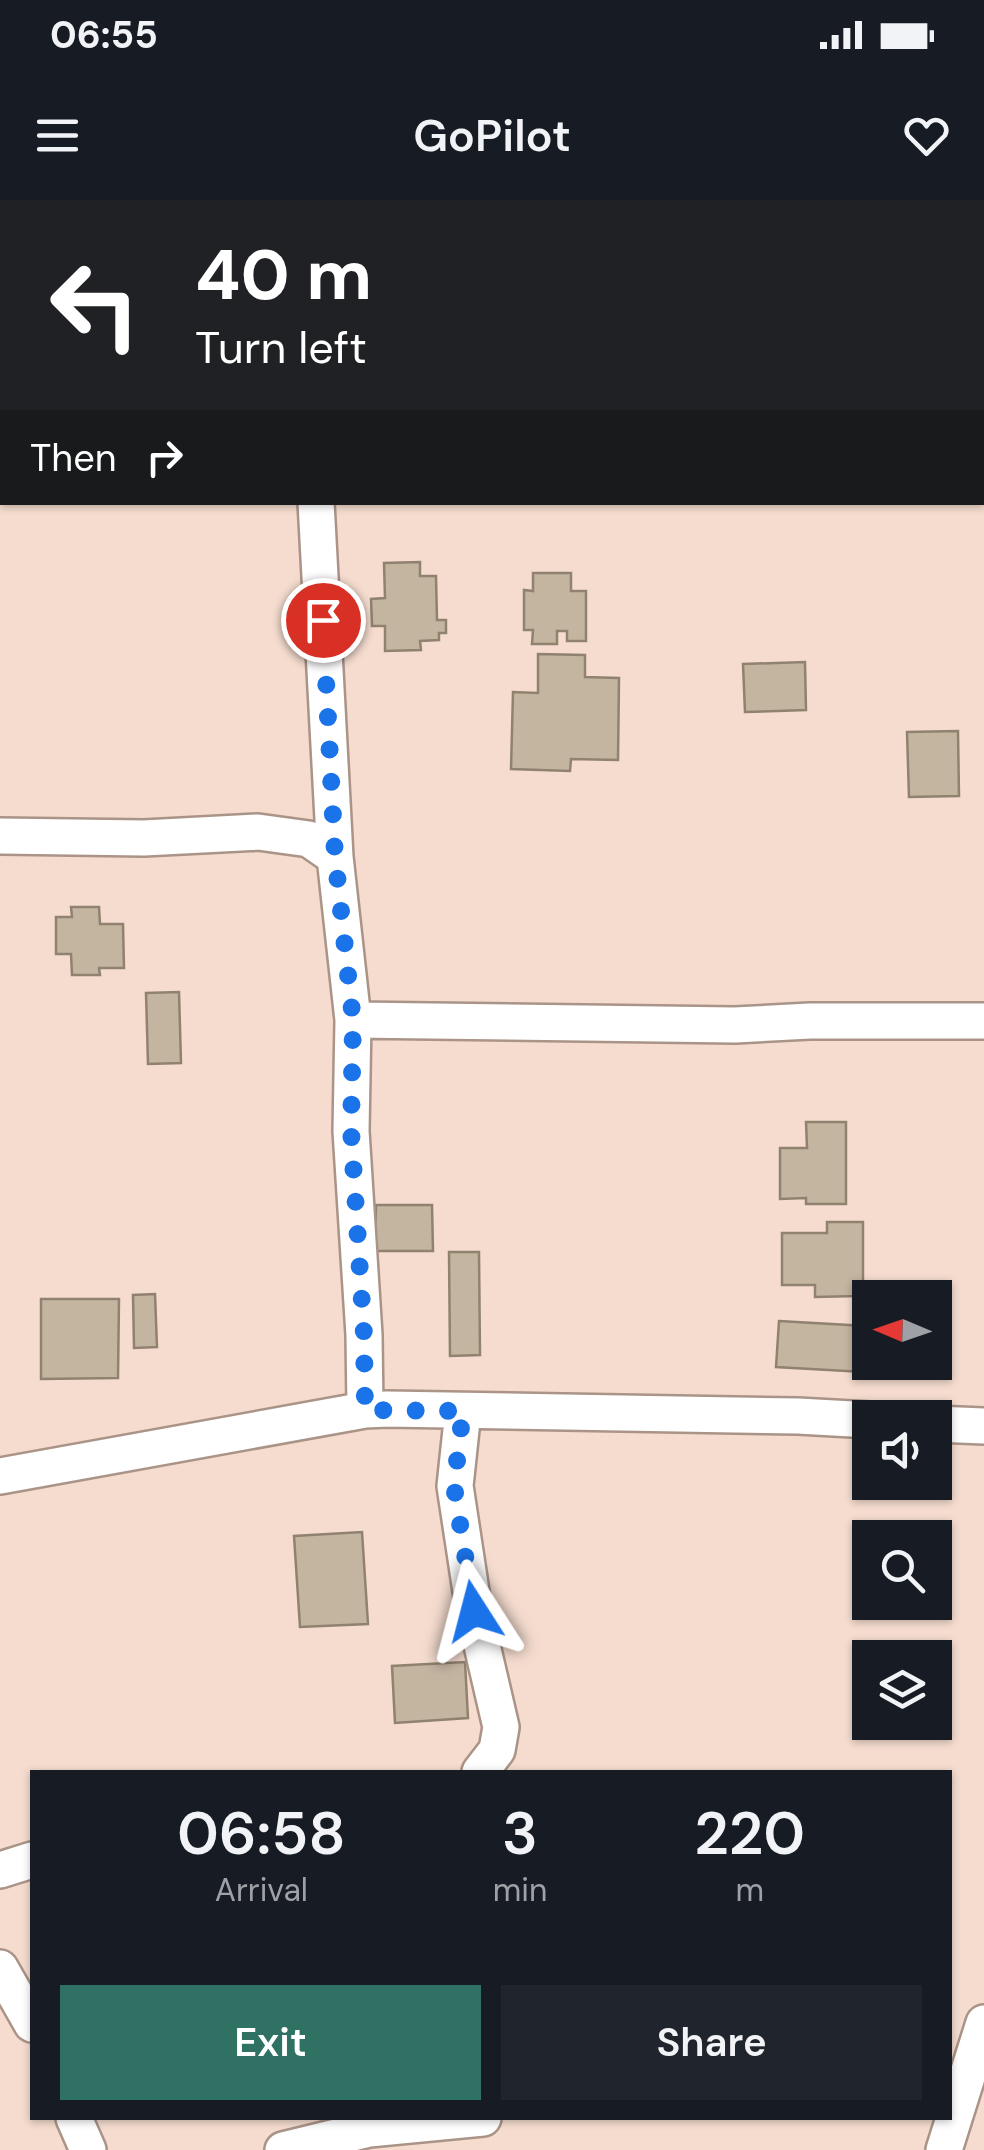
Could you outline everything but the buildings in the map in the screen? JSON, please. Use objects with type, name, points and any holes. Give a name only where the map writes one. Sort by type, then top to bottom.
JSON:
[{"type":"street","points":[[316,505],[335,856],[353,1020],[351,1130],[365,1410]]},
{"type":"street","points":[[0,836],[144,838],[258,832],[309,839],[335,856]]},
{"type":"street","points":[[353,1020],[716,1025],[984,1021]]},
{"type":"street","points":[[0,1476],[365,1410],[852,1419]]},
{"type":"street","points":[[463,1411],[454,1486],[474,1611],[501,1727],[498,1750],[482,1770]]},
{"type":"street","points":[[952,1425],[984,1426]]},
{"type":"street","points":[[0,1870],[30,1861]]},
{"type":"street","points":[[0,1968],[30,2020]]},
{"type":"street","points":[[944,2150],[966,2095],[984,2023]]},
{"type":"street","points":[[75,2120],[88,2150]]},
{"type":"street","points":[[283,2150],[370,2129],[463,2120]]},
{"type":"route","points":[[323,620],[335,856],[353,1020],[351,1130],[365,1410],[463,1411],[454,1486],[474,1611]]}]
